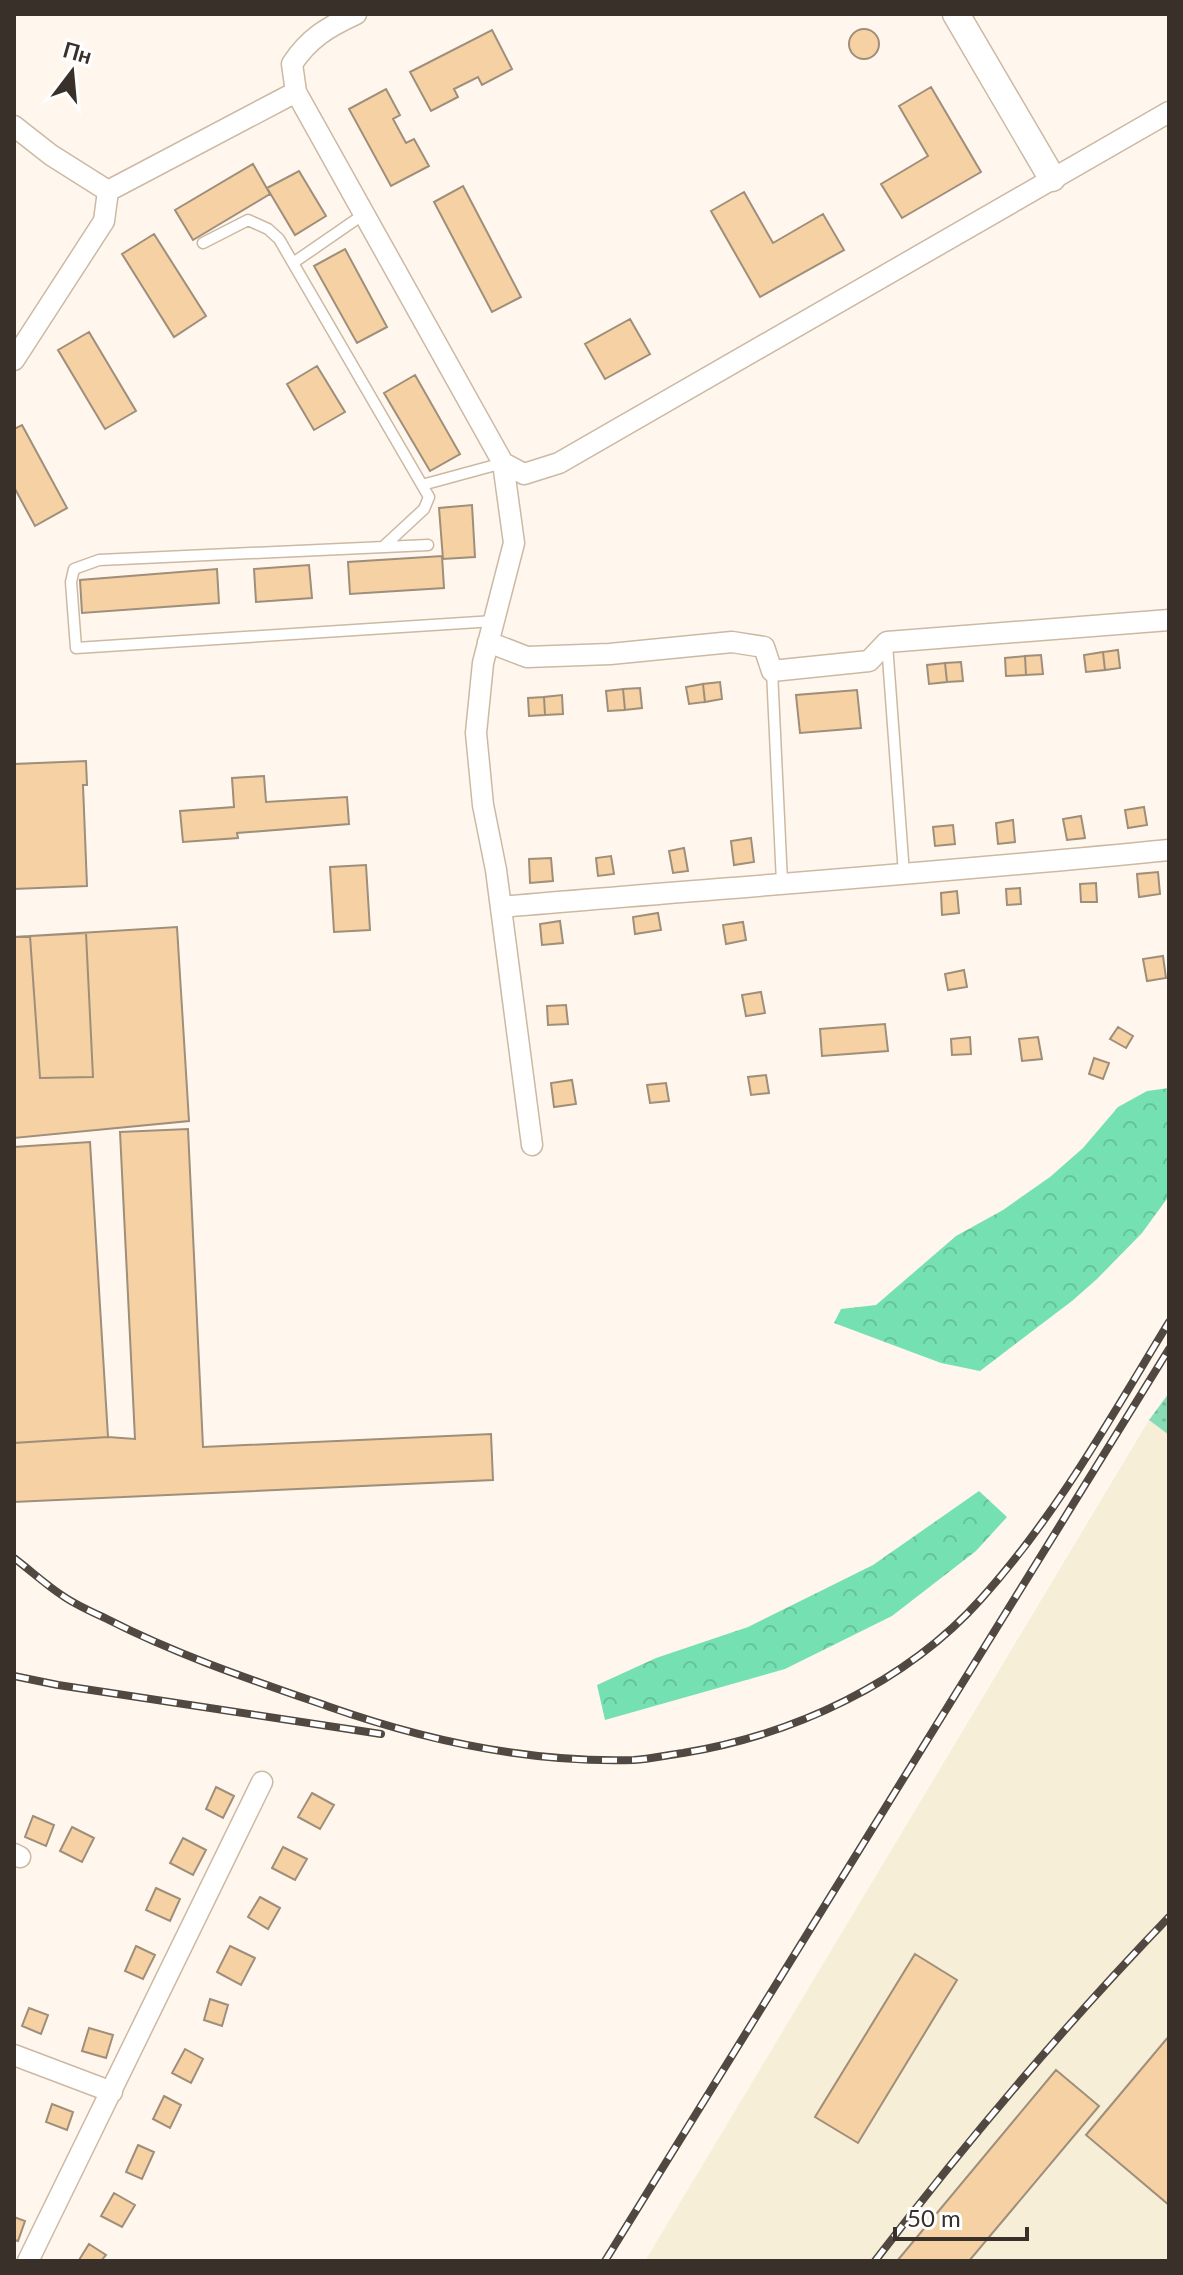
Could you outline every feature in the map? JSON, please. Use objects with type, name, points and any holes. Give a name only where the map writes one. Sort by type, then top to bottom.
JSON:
[{"type":"street","points":[[356,14],[326,28],[303,46],[292,64],[296,92],[503,463],[514,543],[483,663],[476,733],[483,805],[501,907],[532,1145]]},
{"type":"street","points":[[956,14],[1052,178]]},
{"type":"street","points":[[108,191],[296,92]]},
{"type":"street","points":[[503,463],[524,474],[559,463],[1169,112]]},
{"type":"street","points":[[14,126],[51,155],[108,191]]},
{"type":"street","points":[[14,360],[104,221],[108,191]]},
{"type":"street","points":[[488,642],[527,657],[610,654],[732,642],[764,647],[772,671],[869,661],[887,642],[1169,620]]},
{"type":"street","points":[[501,907],[1169,850]]},
{"type":"street","points":[[28,2261],[262,1782]]},
{"type":"street","points":[[14,2055],[112,2092]]},
{"type":"lane","points":[[293,263],[364,214]]},
{"type":"lane","points":[[203,243],[248,220],[268,229],[279,239],[429,497],[424,509],[383,547]]},
{"type":"lane","points":[[422,485],[503,463]]},
{"type":"lane","points":[[428,545],[99,560],[74,569],[71,582],[76,648],[494,621]]},
{"type":"lane","points":[[887,642],[904,874]]},
{"type":"lane","points":[[772,671],[782,882]]},
{"type":"shaded area","points":[[1149,1420],[1169,1435],[1169,2261],[645,2261]]},
{"type":"green space","points":[[1169,1088],[1169,1196],[1142,1233],[1097,1279],[980,1371],[941,1363],[834,1323],[841,1309],[876,1305],[956,1236],[1003,1210],[1050,1177],[1083,1148],[1118,1107],[1147,1091]]},
{"type":"green space","points":[[1169,1393],[1169,1435],[1149,1420]]},
{"type":"green space","points":[[979,1491],[1007,1517],[976,1551],[892,1616],[785,1669],[605,1720],[597,1685],[656,1658],[748,1627],[873,1565]]},
{"type":"building","points":[[864,29],[874,34],[879,44],[874,54],[864,59],[854,54],[849,44],[854,34]]},
{"type":"building","points":[[492,30],[512,69],[482,85],[478,77],[454,89],[458,97],[431,111],[410,72]]},
{"type":"building","points":[[931,87],[981,172],[902,218],[881,184],[928,156],[899,106]]},
{"type":"building","points":[[386,89],[400,115],[393,119],[406,143],[414,139],[429,166],[391,186],[349,109]]},
{"type":"building","points":[[253,164],[270,194],[193,240],[175,210]]},
{"type":"building","points":[[299,171],[326,216],[295,235],[267,188]]},
{"type":"building","points":[[463,186],[521,297],[492,312],[434,202]]},
{"type":"building","points":[[744,192],[773,243],[823,214],[844,250],[760,297],[711,211]]},
{"type":"building","points":[[154,234],[206,316],[174,337],[122,254]]},
{"type":"building","points":[[345,249],[387,327],[357,343],[314,266]]},
{"type":"building","points":[[630,319],[650,354],[605,379],[585,344]]},
{"type":"building","points":[[89,332],[136,411],[105,429],[58,350]]},
{"type":"building","points":[[317,366],[345,412],[314,430],[287,384]]},
{"type":"building","points":[[415,375],[460,454],[430,471],[384,393]]},
{"type":"building","points":[[22,425],[67,508],[35,526],[14,487],[14,429]]},
{"type":"building","points":[[472,505],[475,557],[443,559],[439,508]]},
{"type":"building","points":[[442,556],[444,588],[350,594],[348,562]]},
{"type":"building","points":[[309,565],[312,598],[256,602],[254,569]]},
{"type":"building","points":[[217,569],[219,603],[82,613],[80,580]]},
{"type":"building","points":[[1118,650],[1120,668],[1105,670],[1103,652]]},
{"type":"building","points":[[1103,652],[1105,670],[1086,672],[1084,655]]},
{"type":"building","points":[[1041,655],[1043,674],[1026,675],[1025,656]]},
{"type":"building","points":[[1025,656],[1026,675],[1006,676],[1005,658]]},
{"type":"building","points":[[961,662],[963,681],[947,682],[945,663]]},
{"type":"building","points":[[945,663],[947,682],[929,684],[927,665]]},
{"type":"building","points":[[720,682],[722,699],[705,702],[703,684]]},
{"type":"building","points":[[703,684],[705,702],[689,704],[686,687]]},
{"type":"building","points":[[640,688],[642,708],[625,710],[623,689]]},
{"type":"building","points":[[623,689],[625,710],[608,711],[606,691]]},
{"type":"building","points":[[857,690],[861,728],[800,733],[796,695]]},
{"type":"building","points":[[562,695],[563,714],[545,715],[544,697]]},
{"type":"building","points":[[544,697],[545,715],[529,716],[528,698]]},
{"type":"building","points":[[86,761],[87,785],[83,785],[87,886],[14,889],[14,764]]},
{"type":"building","points":[[264,776],[266,802],[347,797],[349,824],[237,833],[238,838],[183,842],[180,811],[234,807],[232,778]]},
{"type":"building","points":[[1144,807],[1147,825],[1128,828],[1125,810]]},
{"type":"building","points":[[1081,816],[1085,838],[1067,840],[1063,819]]},
{"type":"building","points":[[1013,820],[1015,842],[998,844],[996,823]]},
{"type":"building","points":[[953,825],[955,844],[935,846],[933,827]]},
{"type":"building","points":[[751,838],[754,862],[734,865],[731,841]]},
{"type":"building","points":[[684,848],[688,871],[673,873],[669,851]]},
{"type":"building","points":[[611,856],[614,874],[598,876],[596,858]]},
{"type":"building","points":[[551,858],[553,881],[530,883],[529,859]]},
{"type":"building","points":[[366,865],[370,930],[334,932],[330,867]]},
{"type":"building","points":[[1158,872],[1160,894],[1139,897],[1137,874]]},
{"type":"building","points":[[1096,883],[1097,902],[1081,902],[1080,884]]},
{"type":"building","points":[[1020,888],[1021,904],[1007,905],[1006,889]]},
{"type":"building","points":[[957,891],[959,913],[942,915],[941,893]]},
{"type":"building","points":[[658,913],[661,930],[635,934],[633,917]]},
{"type":"building","points":[[560,921],[563,943],[542,945],[540,924]]},
{"type":"building","points":[[743,922],[746,940],[726,944],[723,925]]},
{"type":"building","points":[[177,927],[189,1121],[14,1138],[14,937]]},
{"type":"building","points":[[86,933],[93,1077],[40,1078],[30,936]]},
{"type":"building","points":[[1163,956],[1166,978],[1147,981],[1143,959]]},
{"type":"building","points":[[964,970],[967,987],[948,990],[945,974]]},
{"type":"building","points":[[761,992],[765,1013],[746,1016],[742,995]]},
{"type":"building","points":[[566,1005],[568,1024],[548,1025],[547,1006]]},
{"type":"building","points":[[885,1024],[888,1051],[822,1056],[820,1029]]},
{"type":"building","points":[[1118,1027],[1133,1036],[1126,1048],[1110,1039]]},
{"type":"building","points":[[970,1037],[971,1054],[952,1055],[951,1039]]},
{"type":"building","points":[[1038,1037],[1042,1059],[1022,1061],[1019,1039]]},
{"type":"building","points":[[1094,1058],[1109,1063],[1103,1079],[1089,1074]]},
{"type":"building","points":[[766,1075],[769,1093],[751,1095],[748,1077]]},
{"type":"building","points":[[572,1080],[576,1104],[554,1107],[551,1083]]},
{"type":"building","points":[[666,1083],[669,1101],[650,1103],[647,1085]]},
{"type":"building","points":[[188,1129],[203,1447],[491,1434],[493,1480],[14,1502],[14,1443],[108,1437],[135,1439],[120,1132]]},
{"type":"building","points":[[90,1142],[108,1437],[14,1443],[14,1147]]},
{"type":"building","points":[[216,1787],[234,1796],[223,1818],[206,1809]]},
{"type":"building","points":[[312,1793],[334,1805],[320,1829],[298,1817]]},
{"type":"building","points":[[33,1816],[54,1825],[46,1846],[25,1837]]},
{"type":"building","points":[[72,1827],[94,1838],[82,1862],[60,1851]]},
{"type":"building","points":[[183,1838],[206,1850],[193,1875],[170,1863]]},
{"type":"building","points":[[283,1847],[307,1859],[295,1880],[272,1868]]},
{"type":"building","points":[[156,1888],[180,1899],[170,1921],[146,1910]]},
{"type":"building","points":[[260,1897],[280,1908],[268,1929],[248,1917]]},
{"type":"building","points":[[136,1946],[155,1955],[143,1979],[125,1971]]},
{"type":"building","points":[[230,1946],[255,1958],[241,1985],[217,1972]]},
{"type":"building","points":[[915,1954],[957,1980],[858,2143],[815,2117]]},
{"type":"building","points":[[210,1999],[228,2005],[222,2026],[204,2020]]},
{"type":"building","points":[[29,2008],[48,2015],[41,2034],[22,2026]]},
{"type":"building","points":[[89,2028],[113,2035],[106,2058],[82,2051]]},
{"type":"building","points":[[1169,2036],[1169,2205],[1086,2135]]},
{"type":"building","points":[[185,2049],[203,2059],[191,2083],[172,2073]]},
{"type":"building","points":[[1056,2070],[1099,2106],[969,2261],[897,2261]]},
{"type":"building","points":[[164,2096],[181,2105],[170,2128],[153,2119]]},
{"type":"building","points":[[52,2104],[73,2112],[67,2130],[46,2122]]},
{"type":"building","points":[[138,2145],[154,2152],[142,2179],[126,2172]]},
{"type":"building","points":[[114,2193],[135,2205],[122,2227],[101,2216]]},
{"type":"building","points":[[14,2217],[25,2221],[18,2241],[14,2240]]},
{"type":"building","points":[[89,2244],[106,2255],[101,2261],[79,2260]]},
{"type":"railway","points":[[14,1558],[73,1602],[160,1644],[271,1686],[402,1730],[478,1747],[595,1760],[640,1759],[724,1745],[806,1719],[845,1701],[883,1680],[951,1629],[981,1599],[1034,1534],[1104,1430],[1169,1322]]},
{"type":"railway","points":[[605,2261],[1169,1349]]},
{"type":"railway","points":[[14,1676],[381,1734]]},
{"type":"railway","points":[[875,2261],[1017,2085],[1169,1917]]}]
